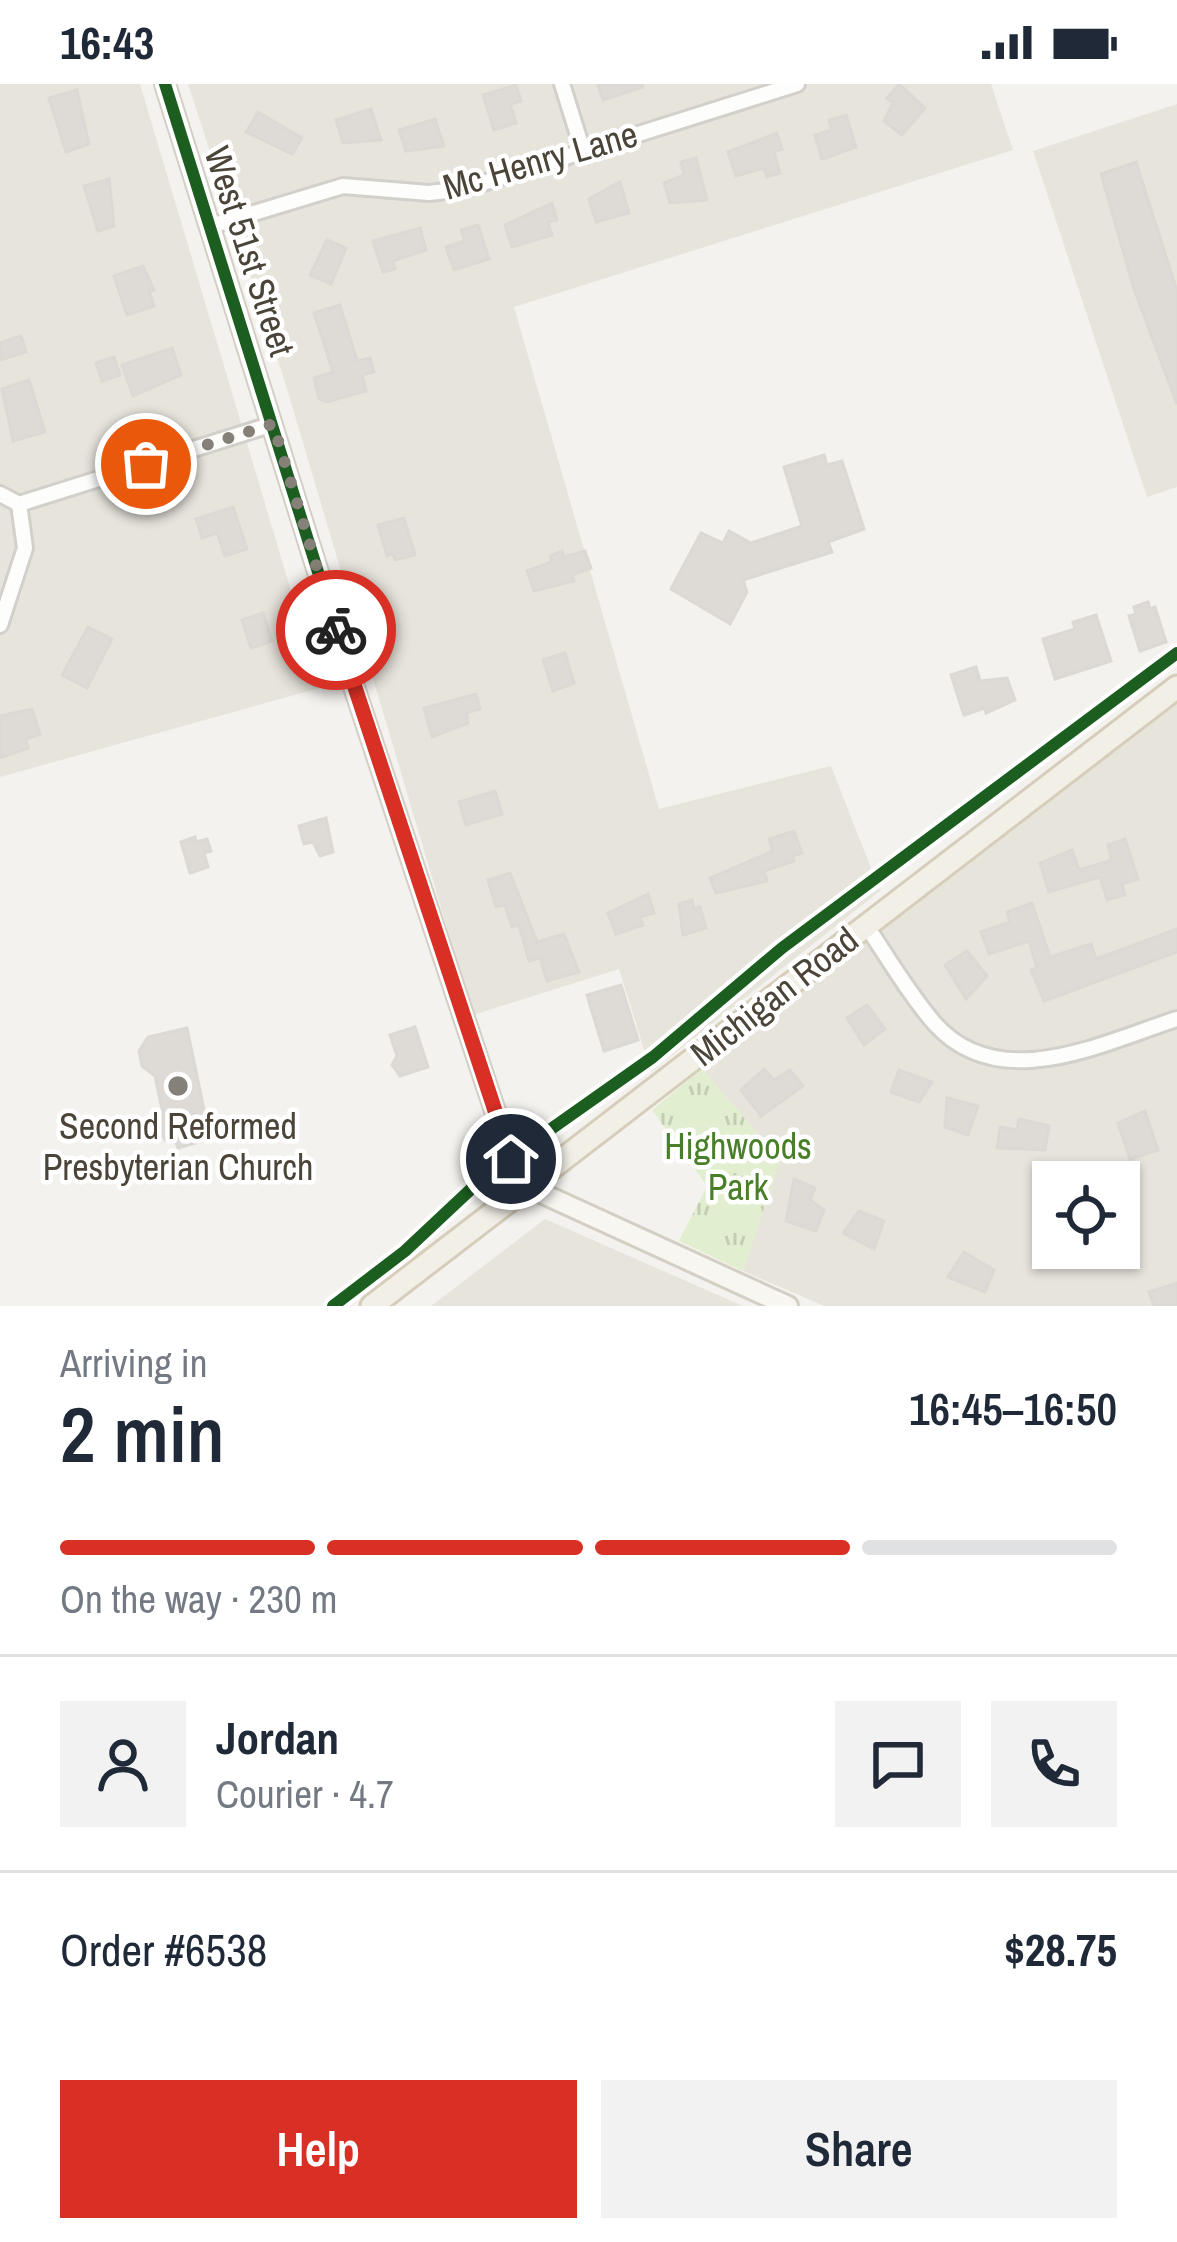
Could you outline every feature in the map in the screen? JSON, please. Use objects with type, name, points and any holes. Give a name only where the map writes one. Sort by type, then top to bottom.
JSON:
[{"type":"main road","name":"Michigan Road","points":[[372,1306],[1177,687]]},
{"type":"street","name":"West 51st Street","points":[[165,84],[355,690],[505,1141],[528,1186]]},
{"type":"street","points":[[562,84],[583,151]]},
{"type":"street","name":"Mc Henry Lane","points":[[211,226],[343,186],[454,191],[796,84]]},
{"type":"street","points":[[0,494],[19,504],[273,424]]},
{"type":"street","points":[[0,625],[25,548],[19,504]]},
{"type":"street","points":[[866,926],[933,1022],[984,1055],[1016,1061],[1054,1058],[1177,1019]]},
{"type":"street","points":[[528,1186],[788,1306]]},
{"type":"shaded area","points":[[0,84],[140,84],[320,688],[0,777]]},
{"type":"shaded area","points":[[188,84],[991,84],[1013,150],[514,307],[659,809],[831,766],[880,891],[651,1072],[619,969],[473,1015],[284,379]]},
{"type":"shaded area","points":[[1177,104],[1177,487],[1147,497],[1033,151]]},
{"type":"shaded area","points":[[1177,703],[1177,1306],[824,1306],[743,1271],[780,1160],[702,1069]]},
{"type":"shaded area","points":[[545,1219],[743,1306],[431,1306]]},
{"type":"green space","name":"Highwoods Park","points":[[702,1069],[780,1160],[743,1271],[679,1241],[707,1186],[652,1110]]},
{"type":"building","points":[[598,84],[642,84],[643,87],[603,100]]},
{"type":"building","points":[[899,84],[925,108],[902,135],[884,121],[893,103],[887,98]]},
{"type":"building","points":[[516,85],[521,101],[510,104],[516,123],[494,130],[483,95]]},
{"type":"building","points":[[77,90],[89,144],[66,152],[49,98]]},
{"type":"building","points":[[371,109],[381,140],[343,143],[336,120]]},
{"type":"building","points":[[258,112],[302,138],[292,154],[246,132]]},
{"type":"building","points":[[846,115],[856,147],[822,159],[815,135],[832,130],[829,120]]},
{"type":"building","points":[[435,119],[444,146],[406,151],[399,130]]},
{"type":"building","points":[[777,133],[782,149],[774,152],[780,173],[767,177],[764,168],[736,176],[728,152]]},
{"type":"building","points":[[696,158],[707,200],[670,203],[664,183],[684,175],[681,162]]},
{"type":"building","points":[[1136,162],[1177,291],[1177,404],[1134,289],[1101,174]]},
{"type":"building","points":[[109,179],[114,226],[98,231],[84,186]]},
{"type":"building","points":[[620,182],[629,213],[596,222],[589,199]]},
{"type":"building","points":[[552,203],[557,220],[548,222],[552,235],[512,247],[505,225]]},
{"type":"building","points":[[478,225],[489,259],[454,270],[446,247],[465,241],[461,230]]},
{"type":"building","points":[[420,228],[426,250],[393,261],[395,269],[383,272],[373,241]]},
{"type":"building","points":[[327,240],[346,248],[331,284],[310,275]]},
{"type":"building","points":[[143,266],[154,290],[149,291],[154,306],[127,315],[114,276]]},
{"type":"building","points":[[340,305],[357,361],[370,358],[374,372],[362,375],[366,391],[327,402],[319,399],[314,378],[333,372],[314,313]]},
{"type":"building","points":[[21,336],[26,352],[0,360],[0,343]]},
{"type":"building","points":[[172,348],[181,375],[133,396],[122,365]]},
{"type":"building","points":[[114,357],[120,375],[102,381],[96,363]]},
{"type":"building","points":[[29,380],[45,432],[13,441],[2,389]]},
{"type":"building","points":[[824,455],[827,465],[842,461],[864,529],[828,542],[832,552],[743,580],[747,592],[730,624],[671,589],[701,533],[723,543],[729,531],[751,543],[802,526],[784,467]]},
{"type":"building","points":[[233,507],[247,549],[225,556],[217,533],[202,538],[196,519]]},
{"type":"building","points":[[404,518],[415,555],[395,560],[393,554],[387,556],[378,525]]},
{"type":"building","points":[[562,551],[564,557],[585,551],[591,568],[572,575],[574,581],[534,591],[527,571],[552,562],[550,556]]},
{"type":"building","points":[[1148,602],[1150,609],[1155,607],[1166,642],[1140,651],[1129,616],[1136,614],[1134,607]]},
{"type":"building","points":[[263,613],[272,641],[251,648],[242,620]]},
{"type":"building","points":[[1096,615],[1111,661],[1055,679],[1043,639],[1075,629],[1073,622]]},
{"type":"building","points":[[88,627],[112,639],[87,688],[62,675]]},
{"type":"building","points":[[565,653],[574,683],[553,691],[543,660]]},
{"type":"building","points":[[976,667],[980,681],[1007,678],[1015,700],[986,713],[985,708],[964,715],[951,675]]},
{"type":"building","points":[[476,694],[480,709],[466,713],[468,723],[432,737],[424,708]]},
{"type":"building","points":[[32,709],[40,734],[26,739],[28,748],[0,758],[0,716]]},
{"type":"building","points":[[495,791],[502,814],[466,825],[459,802]]},
{"type":"building","points":[[326,818],[333,852],[320,856],[313,842],[304,844],[299,826]]},
{"type":"building","points":[[794,831],[802,853],[793,856],[794,861],[764,871],[767,881],[716,893],[710,878],[773,851],[769,839]]},
{"type":"building","points":[[195,837],[196,842],[207,839],[211,851],[204,853],[208,867],[190,873],[181,842]]},
{"type":"building","points":[[1125,839],[1138,879],[1122,884],[1125,895],[1107,900],[1100,877],[1049,892],[1040,863],[1072,850],[1079,870],[1112,860],[1108,845]]},
{"type":"building","points":[[510,873],[537,942],[564,934],[579,972],[547,981],[540,958],[529,961],[519,925],[512,927],[505,905],[496,907],[488,880]]},
{"type":"building","points":[[648,894],[654,913],[640,917],[643,925],[616,934],[608,913]]},
{"type":"building","points":[[692,900],[694,909],[700,907],[706,928],[683,935],[679,904]]},
{"type":"building","points":[[1032,903],[1050,957],[1091,944],[1096,959],[1177,929],[1177,952],[1044,1001],[1031,970],[1037,968],[1029,941],[989,954],[981,932],[1010,922],[1007,912]]},
{"type":"building","points":[[967,951],[987,976],[966,999],[945,965]]},
{"type":"building","points":[[621,985],[638,1040],[604,1051],[587,995]]},
{"type":"building","points":[[867,1005],[885,1029],[864,1045],[847,1018]]},
{"type":"building","points":[[415,1027],[428,1067],[400,1076],[392,1065],[397,1056],[390,1035]]},
{"type":"building","name":"Second Reformed Presbyterian Church","points":[[187,1028],[210,1139],[178,1148],[174,1137],[165,1140],[159,1128],[163,1114],[155,1076],[142,1066],[139,1051],[148,1037]]},
{"type":"building","points":[[764,1069],[774,1080],[790,1070],[803,1086],[761,1116],[741,1090]]},
{"type":"building","points":[[899,1070],[932,1082],[919,1102],[891,1092]]},
{"type":"building","points":[[947,1098],[978,1106],[968,1135],[945,1127]]},
{"type":"building","points":[[1145,1111],[1158,1150],[1130,1159],[1118,1123]]},
{"type":"building","points":[[1019,1119],[1049,1126],[1045,1150],[997,1148],[1000,1127],[1017,1130]]},
{"type":"building","points":[[794,1179],[815,1188],[810,1200],[824,1210],[816,1231],[786,1221]]},
{"type":"building","points":[[859,1211],[884,1221],[874,1249],[843,1233]]},
{"type":"building","points":[[964,1252],[994,1270],[985,1292],[948,1277]]},
{"type":"building","points":[[1177,1283],[1177,1306],[1154,1306],[1149,1292]]},
{"type":"cycle path","points":[[165,84],[355,690],[511,1159],[528,1187]]},
{"type":"cycle path","points":[[333,1306],[405,1251],[486,1175],[653,1057],[782,948],[1177,653]]},
{"type":"way so far","points":[[146,464],[273,424],[336,630]]},
{"type":"place","name":"Second Reformed Presbyterian Church","points":[[178,1086]]},
{"type":"route","points":[[336,630],[511,1159]]}]
